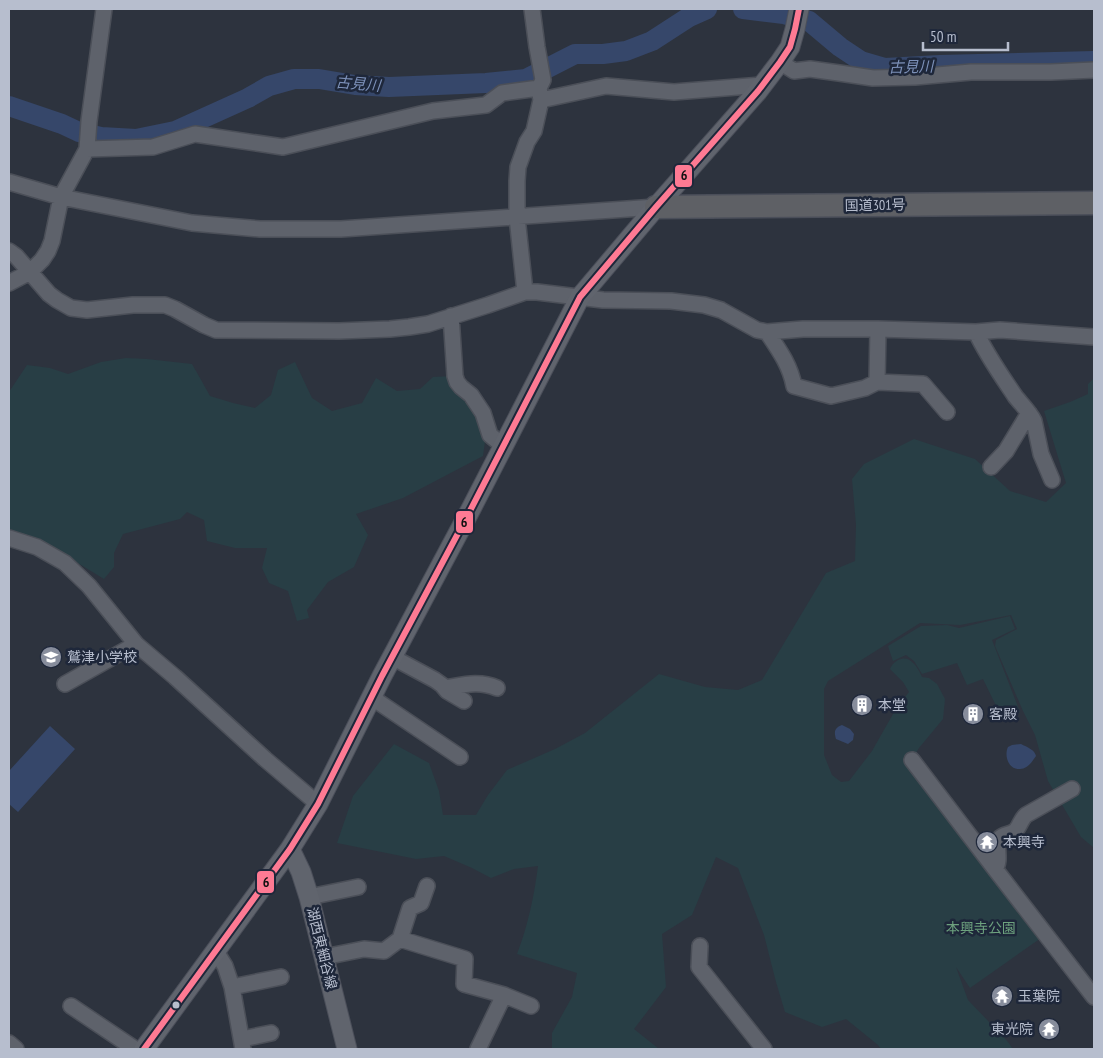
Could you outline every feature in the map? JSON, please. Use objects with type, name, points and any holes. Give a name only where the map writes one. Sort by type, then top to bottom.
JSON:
[{"type":"highway","name":"国道301号","points":[[656,207],[1094,203]]},
{"type":"main road","points":[[144,1049],[290,849],[318,804],[371,697],[580,297],[780,62],[790,47],[799,9]]},
{"type":"main road","name":"湖西東細谷線","points":[[290,849],[301,872],[309,897],[347,1049]]},
{"type":"street","points":[[9,283],[30,272],[42,260],[52,241],[61,197],[87,143],[104,9]]},
{"type":"street","points":[[525,292],[516,217],[518,167],[527,142],[534,131],[543,80],[532,9]]},
{"type":"street","points":[[780,62],[794,71],[810,69],[873,78],[915,77],[971,72],[1094,70]]},
{"type":"street","points":[[87,143],[154,148],[195,134],[283,147],[433,111],[486,105],[502,93],[540,94],[606,86],[674,92],[762,85]]},
{"type":"street","points":[[9,182],[61,197],[192,222],[260,229],[341,229],[656,207]]},
{"type":"street","points":[[9,251],[16,256],[50,294],[71,308],[87,310],[133,306],[165,306],[175,309],[216,330],[324,331],[390,329],[428,324],[525,292],[547,292],[603,300],[677,301],[704,305],[721,310],[757,330],[767,332],[803,329],[976,332],[1000,330],[1094,337]]},
{"type":"street","points":[[451,316],[457,382],[471,395],[483,413],[490,435],[504,444]]},
{"type":"street","points":[[877,382],[878,329]]},
{"type":"street","points":[[767,332],[780,351],[791,374],[794,386],[831,396],[865,388],[877,382],[923,384],[947,412]]},
{"type":"street","points":[[976,332],[1001,375],[1034,421],[1042,454],[1052,480]]},
{"type":"street","points":[[991,467],[1006,451],[1029,413]]},
{"type":"street","points":[[9,538],[37,546],[64,563],[89,586],[136,644],[318,804]]},
{"type":"street","points":[[65,684],[136,644]]},
{"type":"street","points":[[392,657],[435,680],[447,691],[464,701]]},
{"type":"street","points":[[444,688],[479,683],[497,688]]},
{"type":"street","points":[[371,697],[460,758]]},
{"type":"street","points":[[912,760],[994,869],[1093,993]]},
{"type":"street","points":[[994,869],[998,864],[999,838],[1014,832],[1026,814],[1072,789]]},
{"type":"street","points":[[324,957],[364,949],[384,951],[400,939],[410,908],[421,903],[427,886]]},
{"type":"street","points":[[309,897],[358,887]]},
{"type":"street","points":[[400,939],[466,959],[464,984],[504,995],[531,1006]]},
{"type":"street","points":[[700,946],[699,967],[759,1048]]},
{"type":"street","points":[[214,953],[225,966],[232,987],[242,1044],[271,1033]]},
{"type":"street","points":[[232,987],[282,977]]},
{"type":"street","points":[[478,1049],[504,995]]},
{"type":"street","points":[[72,1006],[135,1049]]},
{"type":"street","points":[[9,1043],[16,1049]]},
{"type":"green space","points":[[126,358],[192,364],[210,396],[255,408],[271,395],[278,370],[295,362],[312,398],[332,411],[362,403],[376,378],[397,391],[420,389],[433,377],[452,376],[486,434],[483,456],[403,498],[356,514],[368,535],[354,567],[328,582],[307,610],[309,618],[297,621],[288,591],[269,583],[262,568],[267,548],[235,548],[207,541],[204,520],[187,512],[180,519],[123,534],[114,553],[114,567],[104,579],[53,548],[9,538],[9,391],[27,365],[50,368],[68,374],[101,362]]},
{"type":"green space","name":"本興寺公園","points":[[1094,378],[1094,848],[1081,837],[1048,781],[1035,735],[995,646],[996,640],[1017,629],[1011,615],[960,625],[920,623],[828,681],[824,689],[824,755],[832,775],[841,782],[849,781],[872,751],[897,707],[909,692],[903,682],[890,669],[894,663],[900,659],[910,660],[922,677],[929,678],[937,684],[945,699],[943,719],[919,748],[907,767],[1041,938],[970,988],[956,967],[968,1000],[991,1024],[996,1033],[1008,1041],[1013,1049],[881,1049],[846,1019],[822,1027],[785,1012],[764,935],[738,868],[716,857],[692,915],[662,934],[666,987],[634,1029],[659,1049],[552,1049],[552,1033],[572,997],[577,973],[517,954],[530,911],[538,866],[514,869],[491,878],[444,856],[416,859],[337,843],[353,796],[394,744],[429,763],[439,791],[443,815],[476,815],[507,770],[555,749],[585,733],[659,674],[705,687],[738,690],[762,680],[826,573],[855,561],[856,525],[852,479],[864,464],[914,439],[975,459],[1010,491],[1046,502],[1066,483],[1044,411],[1088,394],[1088,384]]},
{"type":"green space","points":[[1010,616],[1015,629],[992,640],[1020,712],[1003,720],[983,679],[967,685],[957,663],[922,674],[914,661],[906,655],[893,661],[888,646],[921,626],[947,625],[959,628]]},
{"type":"water","points":[[842,725],[850,729],[854,734],[853,740],[848,744],[836,739],[835,730]]},
{"type":"water","points":[[50,726],[75,749],[18,812],[9,804],[9,771]]},
{"type":"water","points":[[1021,744],[1032,750],[1036,756],[1023,769],[1016,769],[1008,761],[1007,750],[1012,745]]},
{"type":"waterway","name":"古見川","points":[[9,106],[62,124],[79,132],[101,137],[136,139],[175,131],[248,98],[269,86],[294,79],[319,79],[355,85],[389,87],[486,83],[526,79],[575,54],[603,54],[626,51],[652,41],[689,17],[707,9]]},
{"type":"waterway","name":"古見川","points":[[743,9],[784,14],[809,21],[840,47],[861,61],[885,68],[1094,61]]},
{"type":"transit line","name":"6","points":[[144,1049],[290,849],[318,804],[382,676],[472,507],[580,297],[758,91],[790,47],[799,9]]},
{"type":"place","name":"鷲津小学校","points":[[51,657]]},
{"type":"place","name":"本堂","points":[[862,705]]},
{"type":"place","name":"客殿","points":[[973,714]]},
{"type":"place","name":"本興寺","points":[[987,842]]},
{"type":"place","name":"玉葉院","points":[[1002,996]]},
{"type":"place","name":"東光院","points":[[1049,1029]]}]
